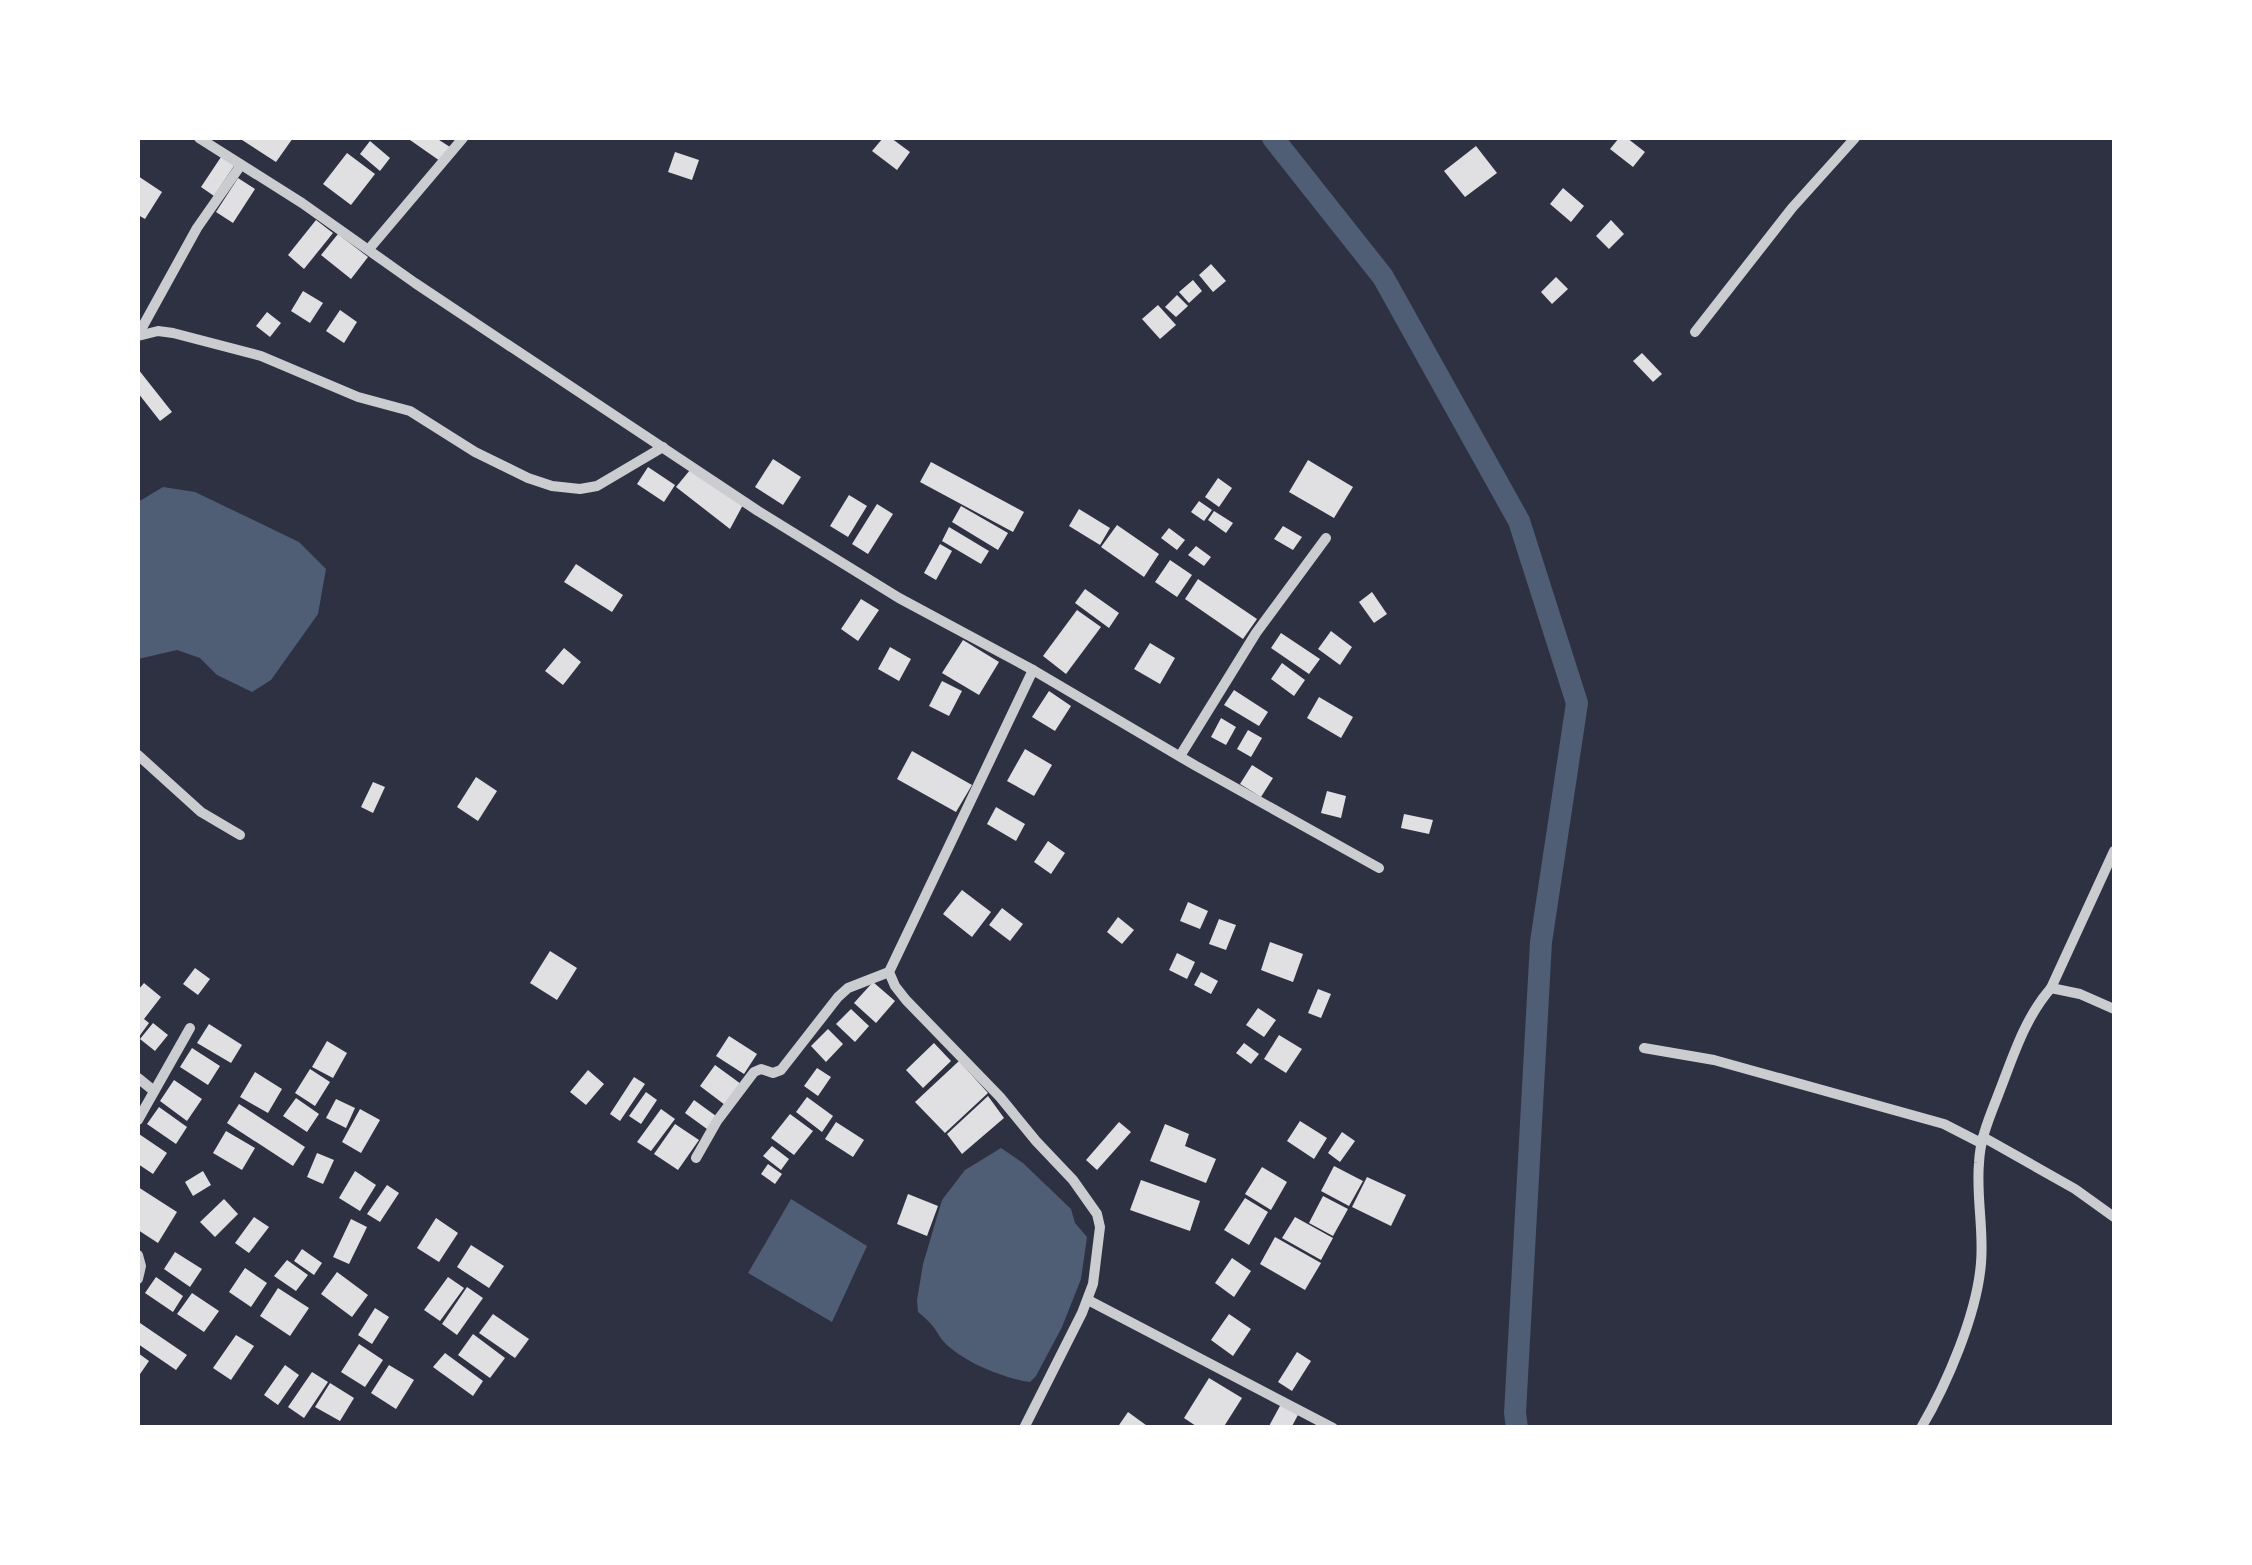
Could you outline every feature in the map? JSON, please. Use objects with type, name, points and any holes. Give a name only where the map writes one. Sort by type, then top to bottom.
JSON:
[{"type":"street","points":[[369,249],[463,138]]},
{"type":"street","points":[[1695,332],[1792,208],[1855,138]]},
{"type":"street","points":[[206,139],[758,511],[899,598],[1379,868]]},
{"type":"street","points":[[138,336],[189,242],[241,164]]},
{"type":"street","points":[[138,336],[158,331],[173,333],[261,356],[358,397],[410,411],[475,452],[552,486],[596,486],[662,447]]},
{"type":"street","points":[[1180,756],[1256,633],[1326,538]]},
{"type":"street","points":[[696,1158],[717,1121],[754,1072],[761,1069],[777,1073],[838,997],[848,988],[889,972],[1033,670]]},
{"type":"street","points":[[138,755],[200,812],[240,835]]},
{"type":"street","points":[[1921,1428],[1958,1351],[1975,1301],[1981,1262],[1978,1166],[1982,1140],[2024,1027],[2051,988],[2114,851]]},
{"type":"street","points":[[889,972],[906,1000],[1000,1098],[1097,1214],[1098,1264],[1088,1300],[1024,1428]]},
{"type":"street","points":[[2051,988],[2080,994],[2114,1009]]},
{"type":"street","points":[[138,1120],[190,1028]]},
{"type":"street","points":[[1644,1048],[1714,1060],[1944,1124],[2075,1189],[2114,1217]]},
{"type":"street","points":[[138,1078],[154,1091]]},
{"type":"street","points":[[138,1255],[138,1279]]},
{"type":"street","points":[[1088,1300],[1334,1428]]},
{"type":"water","points":[[163,487],[195,492],[299,542],[326,569],[318,614],[271,680],[252,692],[217,675],[200,658],[177,650],[138,659],[138,502]]},
{"type":"water","points":[[1001,1148],[1023,1163],[1071,1209],[1075,1223],[1087,1237],[1081,1279],[1062,1327],[1030,1382],[996,1373],[962,1356],[918,1312],[923,1264],[942,1200],[965,1170]]},
{"type":"water","points":[[791,1199],[867,1246],[832,1322],[748,1273]]},
{"type":"building","points":[[239,138],[293,138],[276,162]]},
{"type":"building","points":[[412,138],[436,138],[450,147],[440,161]]},
{"type":"building","points":[[883,138],[891,138],[910,152],[897,170],[872,151]]},
{"type":"building","points":[[1619,138],[1627,138],[1645,152],[1633,167],[1610,149]]},
{"type":"building","points":[[370,141],[390,158],[380,171],[360,154]]},
{"type":"building","points":[[1476,146],[1497,173],[1465,197],[1444,171]]},
{"type":"building","points":[[675,152],[699,160],[692,180],[668,172]]},
{"type":"building","points":[[347,153],[375,174],[351,205],[323,184]]},
{"type":"building","points":[[223,154],[236,163],[214,196],[201,187]]},
{"type":"building","points":[[138,176],[162,192],[145,219],[138,215]]},
{"type":"building","points":[[238,178],[255,189],[233,223],[216,212]]},
{"type":"building","points":[[1563,188],[1584,206],[1571,222],[1550,204]]},
{"type":"building","points":[[316,220],[333,233],[304,269],[288,255]]},
{"type":"building","points":[[1611,220],[1624,234],[1609,249],[1596,236]]},
{"type":"building","points":[[338,234],[368,257],[351,279],[321,255]]},
{"type":"building","points":[[1211,264],[1226,281],[1213,292],[1199,275]]},
{"type":"building","points":[[1556,277],[1568,289],[1552,304],[1541,292]]},
{"type":"building","points":[[1193,280],[1202,291],[1189,303],[1179,292]]},
{"type":"building","points":[[303,291],[323,303],[310,323],[291,311]]},
{"type":"building","points":[[1177,295],[1188,306],[1176,317],[1165,307]]},
{"type":"building","points":[[1158,305],[1176,325],[1160,339],[1142,319]]},
{"type":"building","points":[[340,310],[357,322],[344,343],[326,331]]},
{"type":"building","points":[[267,312],[281,323],[270,337],[256,326]]},
{"type":"building","points":[[1642,353],[1662,374],[1653,382],[1633,361]]},
{"type":"building","points":[[138,369],[172,412],[160,421],[138,393]]},
{"type":"building","points":[[773,459],[801,477],[783,505],[755,487]]},
{"type":"building","points":[[1308,460],[1353,487],[1334,518],[1289,492]]},
{"type":"building","points":[[931,462],[1024,512],[1013,532],[920,482]]},
{"type":"building","points":[[648,467],[675,485],[664,502],[637,484]]},
{"type":"building","points":[[690,470],[744,503],[730,529],[676,487]]},
{"type":"building","points":[[1218,478],[1232,488],[1219,507],[1205,497]]},
{"type":"building","points":[[849,495],[867,506],[848,537],[830,526]]},
{"type":"building","points":[[1199,501],[1212,510],[1204,521],[1191,512]]},
{"type":"building","points":[[877,504],[893,514],[868,554],[852,544]]},
{"type":"building","points":[[961,506],[1008,533],[998,550],[952,522]]},
{"type":"building","points":[[1079,509],[1110,528],[1100,545],[1069,526]]},
{"type":"building","points":[[1214,511],[1233,523],[1226,533],[1208,520]]},
{"type":"building","points":[[1117,525],[1159,554],[1144,577],[1101,547]]},
{"type":"building","points":[[1283,526],[1302,537],[1293,550],[1274,539]]},
{"type":"building","points":[[949,527],[989,551],[981,564],[942,541]]},
{"type":"building","points":[[1169,528],[1185,540],[1177,550],[1161,538]]},
{"type":"building","points":[[940,544],[952,551],[936,580],[924,573]]},
{"type":"building","points":[[1196,546],[1211,557],[1204,566],[1188,555]]},
{"type":"building","points":[[1170,560],[1192,575],[1177,597],[1155,582]]},
{"type":"building","points":[[576,564],[623,595],[612,612],[564,582]]},
{"type":"building","points":[[1198,579],[1257,619],[1243,639],[1185,599]]},
{"type":"building","points":[[1085,589],[1119,613],[1109,628],[1075,603]]},
{"type":"building","points":[[1372,592],[1387,614],[1374,623],[1359,602]]},
{"type":"building","points":[[861,599],[879,610],[858,641],[841,629]]},
{"type":"building","points":[[1077,610],[1101,627],[1066,674],[1043,656]]},
{"type":"building","points":[[1331,631],[1352,647],[1340,665],[1318,649]]},
{"type":"building","points":[[1281,633],[1320,659],[1309,674],[1271,648]]},
{"type":"building","points":[[963,640],[999,662],[979,695],[942,673]]},
{"type":"building","points":[[1150,643],[1175,658],[1160,684],[1134,669]]},
{"type":"building","points":[[890,647],[911,659],[899,681],[878,669]]},
{"type":"building","points":[[564,648],[581,662],[563,685],[545,671]]},
{"type":"building","points":[[1282,663],[1305,680],[1294,696],[1271,679]]},
{"type":"building","points":[[942,681],[962,691],[949,716],[929,706]]},
{"type":"building","points":[[1234,690],[1268,712],[1259,726],[1224,705]]},
{"type":"building","points":[[1049,691],[1071,706],[1055,731],[1032,717]]},
{"type":"building","points":[[1319,697],[1353,717],[1341,738],[1307,718]]},
{"type":"building","points":[[1221,718],[1236,727],[1226,745],[1211,737]]},
{"type":"building","points":[[1248,730],[1262,738],[1251,757],[1237,749]]},
{"type":"building","points":[[1025,749],[1052,765],[1034,796],[1007,781]]},
{"type":"building","points":[[912,751],[972,785],[956,812],[897,779]]},
{"type":"building","points":[[1252,765],[1273,778],[1261,797],[1240,784]]},
{"type":"building","points":[[476,777],[497,791],[478,821],[457,807]]},
{"type":"building","points":[[373,782],[385,787],[373,813],[361,807]]},
{"type":"building","points":[[1327,791],[1346,796],[1341,818],[1321,813]]},
{"type":"building","points":[[996,807],[1025,824],[1016,841],[987,824]]},
{"type":"building","points":[[1404,814],[1433,820],[1429,834],[1401,828]]},
{"type":"building","points":[[1048,841],[1065,853],[1051,874],[1034,862]]},
{"type":"building","points":[[962,890],[991,912],[972,937],[943,914]]},
{"type":"building","points":[[1188,902],[1208,911],[1200,929],[1180,921]]},
{"type":"building","points":[[1002,908],[1023,924],[1010,941],[989,925]]},
{"type":"building","points":[[1118,917],[1134,930],[1122,944],[1107,932]]},
{"type":"building","points":[[1219,919],[1236,925],[1226,950],[1209,944]]},
{"type":"building","points":[[1270,942],[1303,954],[1293,982],[1261,970]]},
{"type":"building","points":[[550,951],[577,968],[557,1000],[530,983]]},
{"type":"building","points":[[1177,953],[1195,962],[1187,979],[1169,970]]},
{"type":"building","points":[[195,968],[210,979],[198,995],[183,984]]},
{"type":"building","points":[[1201,972],[1218,981],[1211,994],[1194,985]]},
{"type":"building","points":[[873,982],[895,1001],[876,1023],[854,1003]]},
{"type":"building","points":[[144,983],[161,997],[144,1019],[149,1023],[138,1038],[138,990]]},
{"type":"building","points":[[1318,989],[1331,994],[1321,1018],[1308,1013]]},
{"type":"building","points":[[1258,1008],[1276,1020],[1264,1037],[1246,1025]]},
{"type":"building","points":[[851,1009],[869,1026],[855,1042],[836,1024]]},
{"type":"building","points":[[153,1023],[168,1035],[155,1051],[140,1039]]},
{"type":"building","points":[[209,1024],[242,1045],[231,1063],[197,1043]]},
{"type":"building","points":[[828,1029],[843,1044],[826,1062],[811,1046]]},
{"type":"building","points":[[1279,1035],[1302,1049],[1286,1073],[1264,1059]]},
{"type":"building","points":[[729,1036],[757,1054],[744,1074],[716,1056]]},
{"type":"building","points":[[327,1041],[347,1053],[333,1078],[312,1067]]},
{"type":"building","points":[[934,1043],[951,1061],[923,1088],[906,1070]]},
{"type":"building","points":[[1244,1043],[1259,1054],[1251,1064],[1236,1053]]},
{"type":"building","points":[[192,1048],[220,1066],[208,1085],[180,1067]]},
{"type":"building","points":[[959,1061],[988,1093],[945,1133],[915,1102]]},
{"type":"building","points":[[715,1065],[741,1084],[725,1105],[700,1086]]},
{"type":"building","points":[[817,1068],[831,1077],[818,1096],[804,1086]]},
{"type":"building","points":[[310,1069],[330,1082],[315,1106],[295,1093]]},
{"type":"building","points":[[588,1070],[604,1084],[586,1105],[570,1092]]},
{"type":"building","points":[[255,1072],[282,1089],[268,1113],[240,1097]]},
{"type":"building","points":[[634,1077],[645,1084],[620,1121],[610,1114]]},
{"type":"building","points":[[174,1080],[202,1099],[187,1121],[160,1101]]},
{"type":"building","points":[[646,1092],[657,1100],[641,1124],[629,1116]]},
{"type":"building","points":[[988,1096],[1004,1118],[962,1154],[947,1134]]},
{"type":"building","points":[[807,1097],[833,1116],[822,1132],[796,1112]]},
{"type":"building","points":[[296,1098],[319,1114],[307,1132],[283,1116]]},
{"type":"building","points":[[336,1099],[355,1108],[346,1128],[326,1118]]},
{"type":"building","points":[[694,1100],[716,1116],[707,1129],[685,1113]]},
{"type":"building","points":[[239,1104],[305,1147],[293,1166],[227,1123]]},
{"type":"building","points":[[159,1107],[187,1127],[176,1144],[147,1124]]},
{"type":"building","points":[[360,1109],[380,1120],[361,1153],[342,1142]]},
{"type":"building","points":[[661,1109],[675,1119],[651,1151],[637,1142]]},
{"type":"building","points":[[790,1114],[813,1131],[794,1155],[771,1138]]},
{"type":"building","points":[[1300,1121],[1327,1138],[1314,1159],[1287,1141]]},
{"type":"building","points":[[836,1122],[864,1140],[853,1157],[825,1139]]},
{"type":"building","points":[[1119,1122],[1131,1132],[1097,1170],[1086,1160]]},
{"type":"building","points":[[675,1124],[699,1140],[678,1170],[654,1154]]},
{"type":"building","points":[[1165,1124],[1189,1134],[1185,1146],[1216,1159],[1206,1183],[1150,1161]]},
{"type":"building","points":[[226,1131],[255,1148],[242,1170],[213,1153]]},
{"type":"building","points":[[1342,1132],[1355,1141],[1340,1162],[1328,1153]]},
{"type":"building","points":[[139,1134],[167,1153],[153,1174],[138,1164]]},
{"type":"building","points":[[772,1146],[789,1159],[781,1170],[763,1156]]},
{"type":"building","points":[[317,1153],[334,1160],[323,1184],[307,1177]]},
{"type":"building","points":[[768,1164],[782,1174],[775,1184],[761,1174]]},
{"type":"building","points":[[1334,1166],[1363,1181],[1349,1206],[1321,1191]]},
{"type":"building","points":[[1262,1167],[1287,1182],[1271,1210],[1245,1194]]},
{"type":"building","points":[[203,1171],[211,1185],[193,1196],[185,1182]]},
{"type":"building","points":[[355,1171],[376,1185],[360,1211],[339,1198]]},
{"type":"building","points":[[1367,1177],[1406,1195],[1391,1226],[1352,1207]]},
{"type":"building","points":[[1141,1180],[1200,1201],[1190,1231],[1130,1210]]},
{"type":"building","points":[[387,1185],[399,1193],[380,1222],[367,1214]]},
{"type":"building","points":[[138,1187],[177,1212],[158,1243],[138,1230]]},
{"type":"building","points":[[908,1194],[938,1206],[927,1236],[897,1224]]},
{"type":"building","points":[[1323,1196],[1348,1209],[1333,1236],[1309,1223]]},
{"type":"building","points":[[1245,1198],[1268,1212],[1249,1245],[1224,1230]]},
{"type":"building","points":[[224,1199],[238,1214],[215,1237],[200,1222]]},
{"type":"building","points":[[254,1217],[269,1227],[249,1253],[235,1243]]},
{"type":"building","points":[[1295,1217],[1333,1238],[1321,1260],[1282,1238]]},
{"type":"building","points":[[436,1218],[458,1233],[439,1262],[417,1248]]},
{"type":"building","points":[[351,1219],[367,1227],[349,1264],[333,1257]]},
{"type":"building","points":[[1275,1237],[1321,1263],[1305,1290],[1260,1264]]},
{"type":"building","points":[[471,1245],[504,1266],[489,1288],[457,1267]]},
{"type":"building","points":[[302,1249],[322,1263],[314,1275],[294,1261]]},
{"type":"building","points":[[175,1252],[202,1269],[190,1287],[164,1269]]},
{"type":"building","points":[[1232,1258],[1251,1271],[1234,1297],[1215,1283]]},
{"type":"building","points":[[287,1260],[308,1275],[296,1291],[274,1276]]},
{"type":"building","points":[[245,1268],[267,1283],[251,1307],[229,1292]]},
{"type":"building","points":[[337,1272],[368,1295],[352,1317],[321,1294]]},
{"type":"building","points":[[156,1277],[183,1296],[173,1312],[145,1293]]},
{"type":"building","points":[[448,1277],[464,1288],[440,1321],[424,1310]]},
{"type":"building","points":[[467,1287],[483,1298],[457,1335],[442,1324]]},
{"type":"building","points":[[278,1288],[309,1308],[290,1336],[260,1316]]},
{"type":"building","points":[[192,1293],[219,1311],[204,1332],[177,1314]]},
{"type":"building","points":[[375,1308],[389,1317],[372,1344],[358,1335]]},
{"type":"building","points":[[493,1314],[529,1339],[515,1358],[479,1333]]},
{"type":"building","points":[[1229,1314],[1251,1329],[1233,1356],[1211,1340]]},
{"type":"building","points":[[140,1323],[187,1355],[176,1370],[138,1344]]},
{"type":"building","points":[[473,1334],[505,1358],[490,1378],[458,1355]]},
{"type":"building","points":[[236,1335],[254,1346],[231,1380],[213,1368]]},
{"type":"building","points":[[359,1344],[383,1360],[365,1387],[341,1372]]},
{"type":"building","points":[[1297,1352],[1311,1361],[1292,1391],[1278,1382]]},
{"type":"building","points":[[138,1353],[149,1361],[138,1377]]},
{"type":"building","points":[[445,1353],[483,1381],[473,1396],[433,1367]]},
{"type":"building","points":[[285,1365],[299,1375],[278,1405],[264,1395]]},
{"type":"building","points":[[389,1365],[414,1380],[396,1409],[371,1393]]},
{"type":"building","points":[[312,1372],[328,1382],[304,1418],[288,1407]]},
{"type":"building","points":[[1209,1378],[1242,1398],[1223,1428],[1199,1428],[1184,1418]]},
{"type":"building","points":[[330,1383],[354,1398],[340,1421],[315,1407]]},
{"type":"building","points":[[1281,1404],[1299,1413],[1291,1428],[1268,1428]]},
{"type":"building","points":[[1128,1412],[1150,1428],[1117,1428]]},
{"type":"waterway","points":[[1273,138],[1383,277],[1519,521],[1577,703],[1541,942],[1517,1428]]}]
